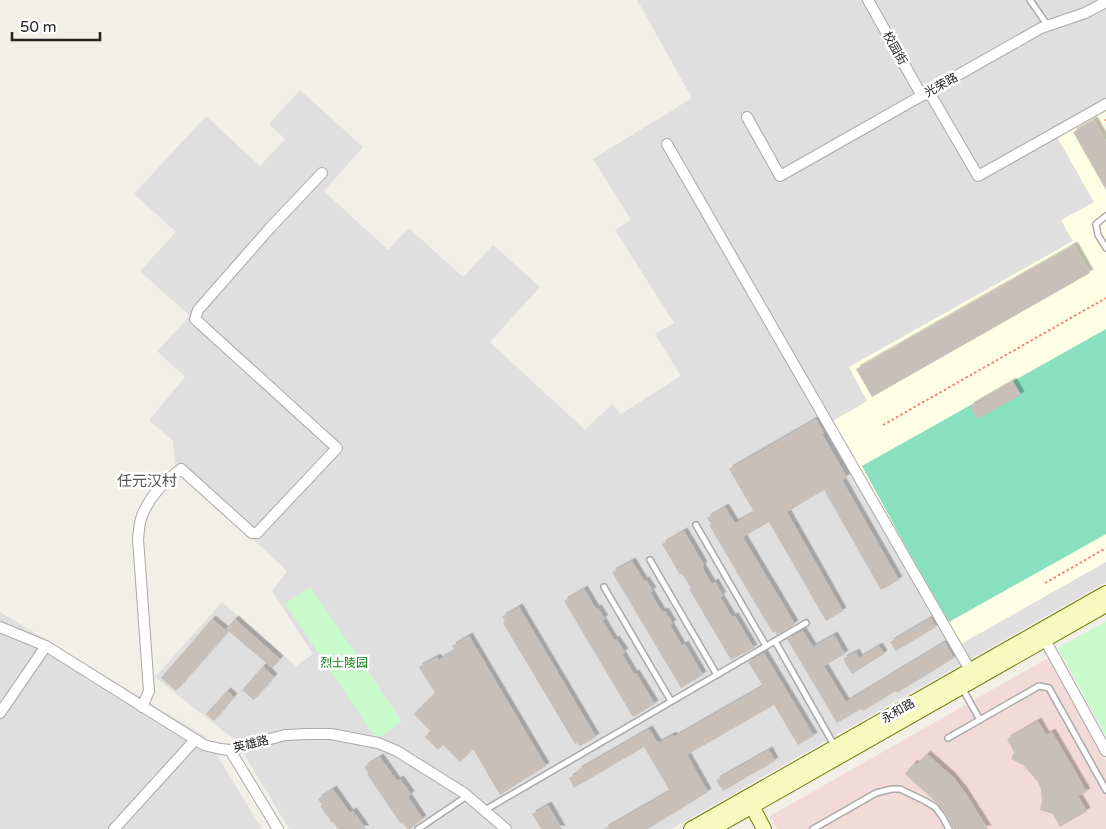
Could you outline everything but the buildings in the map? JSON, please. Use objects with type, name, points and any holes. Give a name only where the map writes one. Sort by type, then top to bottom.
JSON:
[{"type":"main road","name":"永和路","points":[[690,829],[1106,593]]},
{"type":"main road","name":"永和路","points":[[712,829],[1106,605]]},
{"type":"main road","points":[[752,806],[764,829]]},
{"type":"street","name":"校园街","points":[[868,0],[978,176],[1106,104]]},
{"type":"street","name":"光荣路","points":[[746,117],[780,176],[1048,26],[1085,13],[1106,2]]},
{"type":"street","points":[[667,144],[970,670]]},
{"type":"street","points":[[142,708],[149,691],[138,538],[141,518],[148,504],[170,478],[181,469],[252,532],[257,533],[337,448],[195,319],[198,310],[204,302],[270,228],[322,174]]},
{"type":"street","name":"英雄路","points":[[0,627],[46,646],[142,708],[204,745],[230,750],[285,735],[308,734],[331,734],[378,743],[397,750],[467,796],[506,829]]},
{"type":"street","points":[[1045,640],[1106,751]]},
{"type":"street","points":[[0,713],[46,646]]},
{"type":"street","points":[[114,829],[194,740]]},
{"type":"street","points":[[230,750],[278,829]]},
{"type":"lane","points":[[1030,0],[1048,26]]},
{"type":"lane","points":[[1106,216],[1096,224],[1098,235],[1106,248]]},
{"type":"lane","points":[[696,525],[766,646]]},
{"type":"lane","points":[[650,560],[717,675]]},
{"type":"lane","points":[[604,587],[671,702]]},
{"type":"lane","points":[[485,810],[806,623]]},
{"type":"lane","points":[[775,641],[835,747]]},
{"type":"lane","points":[[948,738],[1039,686],[1049,688],[1106,790]]},
{"type":"lane","points":[[962,687],[980,720]]},
{"type":"lane","points":[[813,829],[876,793],[892,789],[900,790],[930,804],[942,816],[949,829]]},
{"type":"lane","points":[[418,829],[467,796]]},
{"type":"path","points":[[883,424],[1106,298]]},
{"type":"path","points":[[1045,583],[1106,548]]},
{"type":"shaded area","points":[[637,0],[1106,0],[1106,582],[671,829],[289,829],[236,741],[155,677],[222,602],[296,666],[313,654],[272,591],[287,571],[175,467],[173,441],[149,420],[185,377],[157,351],[190,316],[140,271],[176,232],[134,194],[206,116],[260,166],[285,139],[269,124],[300,90],[363,147],[324,191],[388,250],[409,228],[463,277],[493,245],[540,287],[490,342],[585,430],[612,404],[621,414],[681,376],[655,334],[674,323],[615,230],[631,220],[593,159],[692,98]]},
{"type":"shaded area","points":[[1106,109],[1106,562],[959,645],[833,421],[867,401],[849,367],[1073,241],[1061,220],[1094,202],[1057,137]]},
{"type":"shaded area","points":[[0,612],[206,737],[262,829],[0,829]]},
{"type":"shaded area","points":[[1048,658],[1106,761],[1106,829],[777,829],[770,816]]},
{"type":"green space","points":[[1106,329],[1106,534],[949,622],[862,466]]},
{"type":"green space","name":"烈士陵园","points":[[310,587],[402,721],[377,739],[285,604]]},
{"type":"green space","points":[[1106,621],[1106,736],[1058,648]]},
{"type":"district","name":"任元汉村","points":[[147,481]]}]
